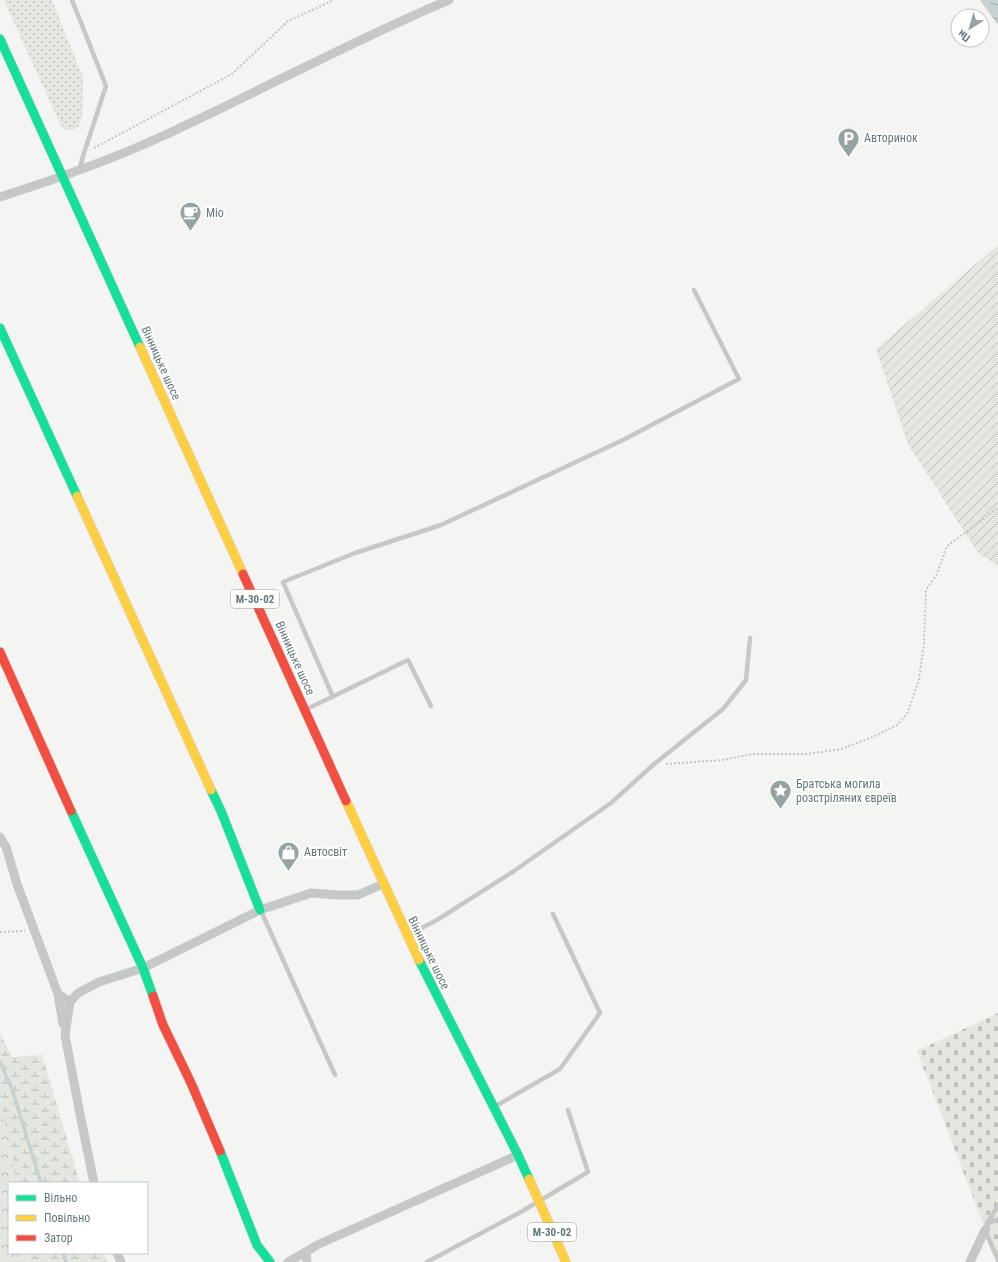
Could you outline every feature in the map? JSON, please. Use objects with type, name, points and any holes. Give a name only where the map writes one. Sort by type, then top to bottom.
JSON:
[{"type":"main road","name":"Вінницьке шосе","points":[[0,39],[383,884],[435,993],[518,1155],[566,1262]]},
{"type":"main road","points":[[0,328],[221,811],[260,910]]},
{"type":"main road","points":[[0,652],[143,968],[162,1025],[194,1090],[257,1245],[270,1262]]},
{"type":"street","points":[[0,197],[80,170],[155,139],[400,21],[449,0]]},
{"type":"street","points":[[0,837],[6,847],[17,884],[58,994],[94,1182]]},
{"type":"street","points":[[65,1035],[70,1002],[78,993],[98,982],[143,968],[260,910],[311,892],[338,895],[358,895],[383,884]]},
{"type":"street","points":[[58,994],[70,1002]]},
{"type":"street","points":[[288,1262],[304,1258],[317,1245],[518,1155]]},
{"type":"street","points":[[970,1262],[986,1227]]},
{"type":"lane","points":[[72,0],[106,86],[84,153],[80,170]]},
{"type":"lane","points":[[333,697],[283,582],[355,554],[441,525],[623,440],[739,379],[694,290]]},
{"type":"lane","points":[[408,935],[437,920],[514,871],[612,803],[653,765],[723,709],[746,680],[750,638]]},
{"type":"lane","points":[[305,710],[408,660],[431,706]]},
{"type":"lane","points":[[260,910],[336,1075]]},
{"type":"lane","points":[[494,1107],[560,1069],[600,1013],[553,914]]},
{"type":"lane","points":[[427,1262],[468,1242],[539,1202],[588,1172],[568,1110]]},
{"type":"lane","points":[[998,1206],[986,1227],[998,1260]]},
{"type":"lane","points":[[986,1227],[998,1219]]},
{"type":"path","points":[[84,153],[232,74],[288,20],[334,0]]},
{"type":"path","points":[[653,765],[723,760],[752,754],[808,754],[841,749],[873,737],[897,725],[907,714],[919,680],[924,643],[926,590],[937,574],[947,546],[998,508]]},
{"type":"path","points":[[0,932],[35,931]]},
{"type":"green space","points":[[4,0],[52,0],[83,78],[82,118],[79,126],[73,130],[67,130],[61,126]]},
{"type":"green space","points":[[998,245],[998,566],[978,553],[908,444],[876,349]]},
{"type":"green space","points":[[998,1013],[998,1262],[917,1051]]},
{"type":"green space","points":[[0,1033],[12,1057],[42,1055],[80,1182],[17,1182],[0,1099]]},
{"type":"green space","points":[[0,1099],[17,1182],[8,1182],[8,1254],[28,1254],[28,1262],[0,1262]]},
{"type":"green space","points":[[28,1254],[104,1254],[108,1262],[28,1262]]},
{"type":"water","points":[[980,0],[998,0],[998,25],[990,14],[990,8],[986,8]]},
{"type":"waterway","points":[[0,1062],[12,1089],[41,1182]]},
{"type":"waterway","points":[[63,1254],[66,1262]]},
{"type":"traffic: fast","points":[[0,39],[140,347]]},
{"type":"traffic: fast","points":[[0,328],[77,496]]},
{"type":"traffic: fast","points":[[211,790],[221,811],[260,910]]},
{"type":"traffic: fast","points":[[71,811],[143,968],[153,996]]},
{"type":"traffic: fast","points":[[419,960],[529,1179]]},
{"type":"traffic: fast","points":[[220,1151],[257,1245],[270,1262]]},
{"type":"traffic: slow","points":[[140,347],[243,574]]},
{"type":"traffic: slow","points":[[77,496],[211,790]]},
{"type":"traffic: slow","points":[[346,801],[419,960]]},
{"type":"traffic: slow","points":[[529,1179],[566,1262]]},
{"type":"traffic: jam","points":[[243,574],[346,801]]},
{"type":"traffic: jam","points":[[0,652],[71,811]]},
{"type":"traffic: jam","points":[[153,996],[163,1025],[191,1083],[220,1151]]},
{"type":"place","name":"Авторинок","points":[[848,158]]},
{"type":"place","name":"Міо","points":[[190,232]]},
{"type":"place","name":"Братська могила розстріляних євреїв","points":[[781,810]]},
{"type":"place","name":"Автосвіт","points":[[289,872]]}]
